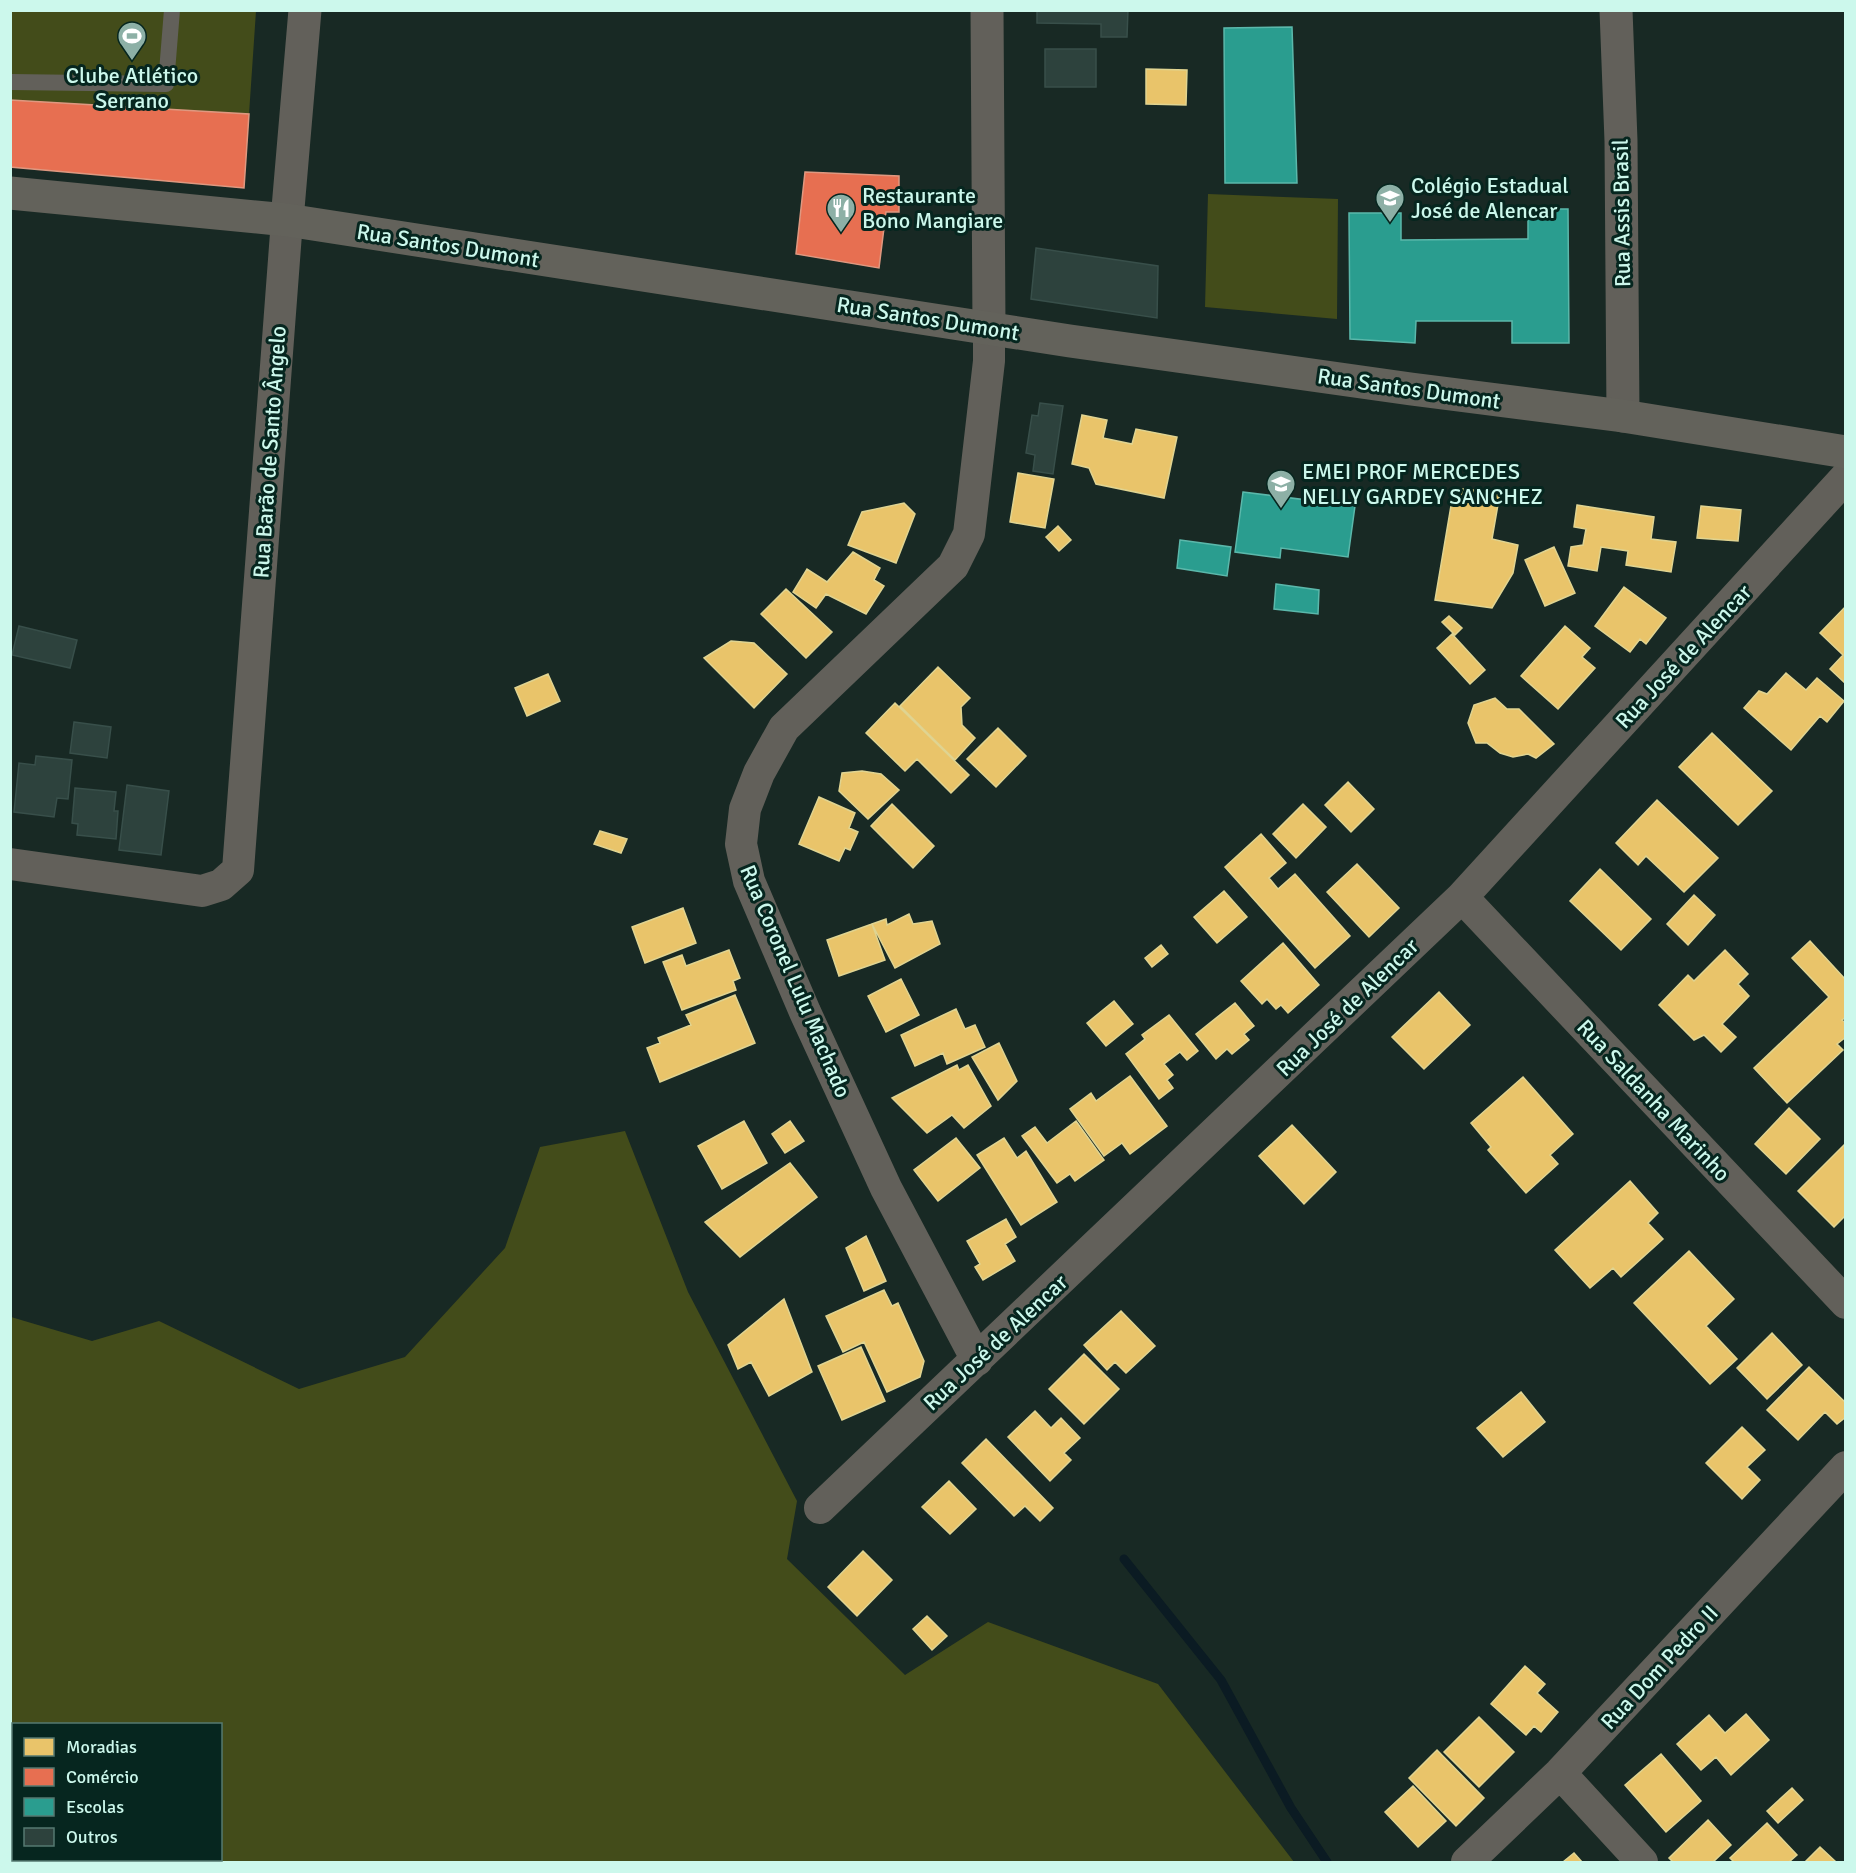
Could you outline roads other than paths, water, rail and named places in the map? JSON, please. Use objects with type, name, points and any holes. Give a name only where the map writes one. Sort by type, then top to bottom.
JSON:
[{"type":"main road","name":"Rua Santos Dumont","points":[[10,193],[287,220],[1390,386],[1623,416],[1845,452]]},
{"type":"street","name":"Rua Barão de Santo Ângelo","points":[[10,864],[202,891],[221,885],[238,870],[305,10]]},
{"type":"street","name":"Rua Coronel Lulu Machado","points":[[977,1360],[886,1188],[810,1022],[749,881],[741,844],[746,809],[759,772],[784,728],[953,566],[969,534],[988,361],[987,10]]},
{"type":"street","name":"Rua Assis Brasil","points":[[1616,10],[1621,141],[1623,416]]},
{"type":"street","name":"Rua José de Alencar","points":[[820,1508],[1462,897],[1845,477]]},
{"type":"street","name":"Rua Saldanha Marinho","points":[[1462,897],[1845,1303]]},
{"type":"street","name":"Rua Dom Pedro II","points":[[1467,1863],[1560,1773],[1845,1467]]},
{"type":"street","points":[[1560,1773],[1642,1863]]},
{"type":"lane","points":[[10,82],[166,84],[172,10]]},
{"type":"waterway","points":[[1124,1559],[1221,1680],[1291,1808],[1327,1862]]},
{"type":"place","name":"Clube Atlético Serrano","points":[[132,62]]},
{"type":"place","name":"Colégio Estadual José de Alencar","points":[[1390,224]]},
{"type":"place","name":"Restaurante Bono Mangiare","points":[[841,234]]},
{"type":"place","name":"EMEI PROF MERCEDES NELLY GARDEY SANCHEZ","points":[[1281,510]]}]
